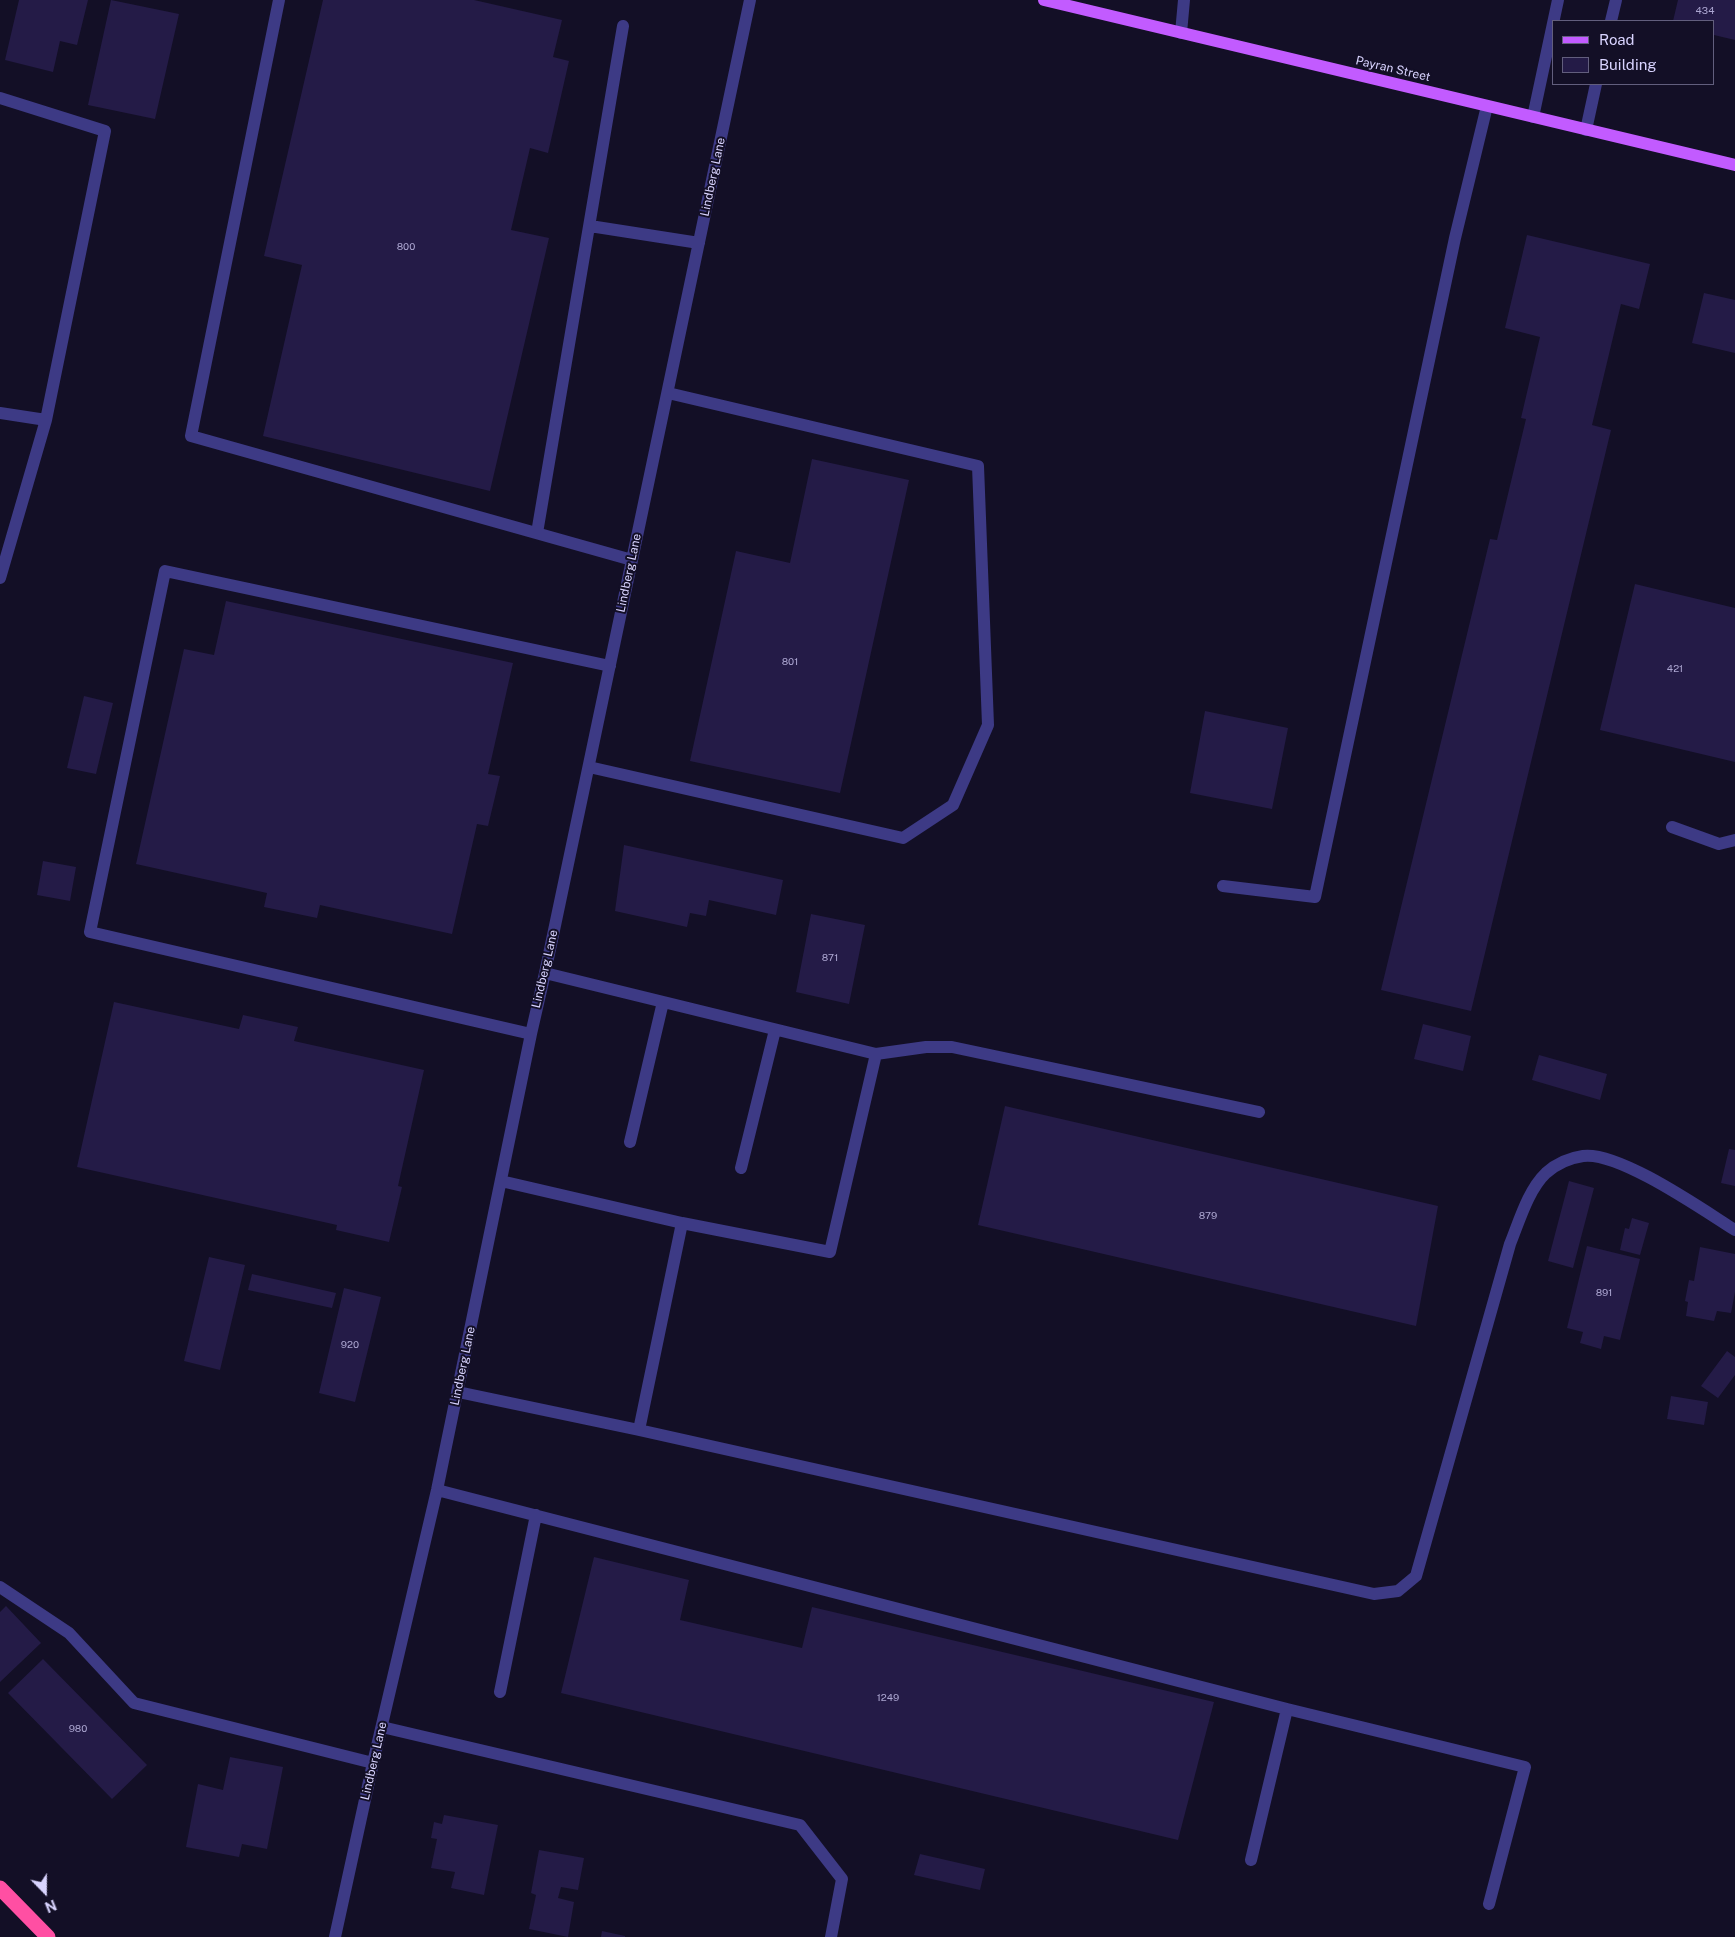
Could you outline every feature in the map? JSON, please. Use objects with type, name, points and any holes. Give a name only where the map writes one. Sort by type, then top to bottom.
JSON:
[{"type":"highway","points":[[0,1888],[48,1937]]},
{"type":"main road","name":"Payran Street","points":[[1044,0],[1735,165]]},
{"type":"street","points":[[279,0],[191,436],[632,560]]},
{"type":"street","name":"Lindberg Lane","points":[[336,1937],[373,1763],[458,1392],[531,1034],[750,0]]},
{"type":"street","points":[[1181,33],[1184,0]]},
{"type":"street","points":[[1554,20],[1558,0]]},
{"type":"street","points":[[1611,20],[1616,0]]},
{"type":"street","points":[[537,533],[623,26]]},
{"type":"street","points":[[1533,117],[1552,28]]},
{"type":"street","points":[[1586,130],[1596,85]]},
{"type":"street","points":[[0,98],[105,131],[46,420],[0,578]]},
{"type":"street","points":[[1223,886],[1314,897],[1455,238],[1487,106]]},
{"type":"street","points":[[590,226],[699,243]]},
{"type":"street","points":[[589,767],[903,838],[953,805],[988,725],[978,466],[668,393]]},
{"type":"street","points":[[0,413],[46,420]]},
{"type":"street","points":[[531,1034],[90,932],[165,571],[610,666]]},
{"type":"street","points":[[1672,827],[1719,844],[1735,840]]},
{"type":"street","points":[[545,973],[876,1054],[926,1047],[952,1048],[1259,1112]]},
{"type":"street","points":[[630,1142],[663,1002]]},
{"type":"street","points":[[741,1168],[775,1030]]},
{"type":"street","points":[[501,1181],[682,1223],[830,1252],[876,1054]]},
{"type":"street","points":[[458,1392],[639,1430],[1374,1594],[1398,1591],[1416,1576],[1510,1244],[1526,1202],[1544,1175],[1559,1163],[1584,1156],[1606,1158],[1638,1171],[1735,1230]]},
{"type":"street","points":[[639,1430],[682,1223]]},
{"type":"street","points":[[437,1490],[1287,1709],[1526,1767],[1489,1904]]},
{"type":"street","points":[[500,1692],[536,1515]]},
{"type":"street","points":[[0,1587],[69,1633],[134,1702],[373,1763]]},
{"type":"street","points":[[1252,1860],[1287,1709]]},
{"type":"street","points":[[382,1727],[800,1825],[842,1880],[831,1937]]},
{"type":"building","points":[[19,0],[88,0],[77,45],[60,41],[53,72],[5,60]]},
{"type":"building","points":[[111,0],[179,14],[155,119],[88,105]]},
{"type":"building","points":[[323,0],[474,0],[562,20],[553,57],[569,61],[548,153],[530,148],[511,230],[549,238],[490,491],[263,436],[302,265],[264,256]]},
{"type":"building","points":[[1678,0],[1735,0],[1735,40],[1715,35],[1715,20],[1673,20]]},
{"type":"building","points":[[1527,235],[1650,264],[1639,309],[1621,304],[1592,425],[1611,430],[1471,1011],[1381,990],[1490,539],[1497,540],[1526,419],[1521,418],[1540,337],[1505,328]]},
{"type":"building","points":[[1704,293],[1735,300],[1735,353],[1692,343]]},
{"type":"building","points":[[812,459],[909,480],[840,793],[690,761],[736,551],[790,563]]},
{"type":"building","points":[[1635,584],[1735,608],[1735,762],[1600,730]]},
{"type":"building","points":[[226,601],[513,663],[488,774],[500,776],[488,826],[477,824],[452,934],[320,905],[317,918],[264,907],[267,893],[136,864],[184,649],[214,655]]},
{"type":"building","points":[[84,696],[113,703],[96,774],[67,768]]},
{"type":"building","points":[[1205,711],[1288,728],[1272,809],[1190,793]]},
{"type":"building","points":[[624,845],[783,880],[776,915],[709,900],[706,916],[690,913],[687,927],[615,911]]},
{"type":"building","points":[[43,861],[76,867],[70,901],[37,895]]},
{"type":"building","points":[[811,914],[865,925],[849,1004],[796,992]]},
{"type":"building","points":[[114,1002],[239,1029],[243,1015],[298,1027],[294,1041],[424,1070],[398,1186],[402,1187],[389,1242],[336,1230],[337,1225],[77,1167]]},
{"type":"building","points":[[1423,1024],[1471,1036],[1463,1071],[1414,1059]]},
{"type":"building","points":[[1539,1055],[1607,1074],[1600,1100],[1532,1080]]},
{"type":"building","points":[[1005,1106],[1438,1206],[1416,1326],[978,1225]]},
{"type":"building","points":[[1729,1149],[1735,1150],[1735,1186],[1721,1183]]},
{"type":"building","points":[[1569,1181],[1594,1188],[1573,1268],[1548,1261]]},
{"type":"building","points":[[1632,1218],[1649,1223],[1640,1255],[1620,1250],[1625,1228],[1629,1229]]},
{"type":"building","points":[[1587,1246],[1640,1259],[1620,1340],[1604,1336],[1601,1349],[1580,1343],[1583,1332],[1567,1328]]},
{"type":"building","points":[[1700,1247],[1735,1254],[1735,1292],[1731,1313],[1717,1311],[1714,1321],[1686,1316],[1688,1302],[1685,1301],[1689,1280],[1694,1281]]},
{"type":"building","points":[[209,1257],[245,1265],[220,1370],[184,1361]]},
{"type":"building","points":[[252,1274],[336,1293],[332,1308],[248,1290]]},
{"type":"building","points":[[344,1288],[381,1297],[355,1402],[319,1393]]},
{"type":"building","points":[[1727,1351],[1735,1357],[1735,1375],[1718,1398],[1701,1386]]},
{"type":"building","points":[[1671,1396],[1708,1402],[1704,1425],[1667,1419]]},
{"type":"building","points":[[594,1557],[689,1580],[680,1620],[802,1648],[812,1607],[1214,1702],[1178,1840],[561,1693]]},
{"type":"building","points":[[6,1606],[41,1643],[0,1682],[0,1612]]},
{"type":"building","points":[[43,1659],[147,1765],[112,1799],[8,1693]]},
{"type":"building","points":[[230,1757],[283,1767],[267,1849],[242,1844],[239,1857],[186,1847],[198,1784],[223,1790]]},
{"type":"building","points":[[444,1815],[498,1825],[484,1895],[451,1888],[455,1872],[431,1868],[437,1839],[431,1838],[434,1822],[442,1824]]},
{"type":"building","points":[[539,1850],[584,1858],[578,1890],[561,1887],[558,1898],[574,1902],[568,1937],[529,1929],[536,1895],[531,1893]]},
{"type":"building","points":[[920,1854],[985,1869],[980,1890],[914,1875]]},
{"type":"building","points":[[602,1931],[625,1936],[625,1937],[601,1937]]}]
